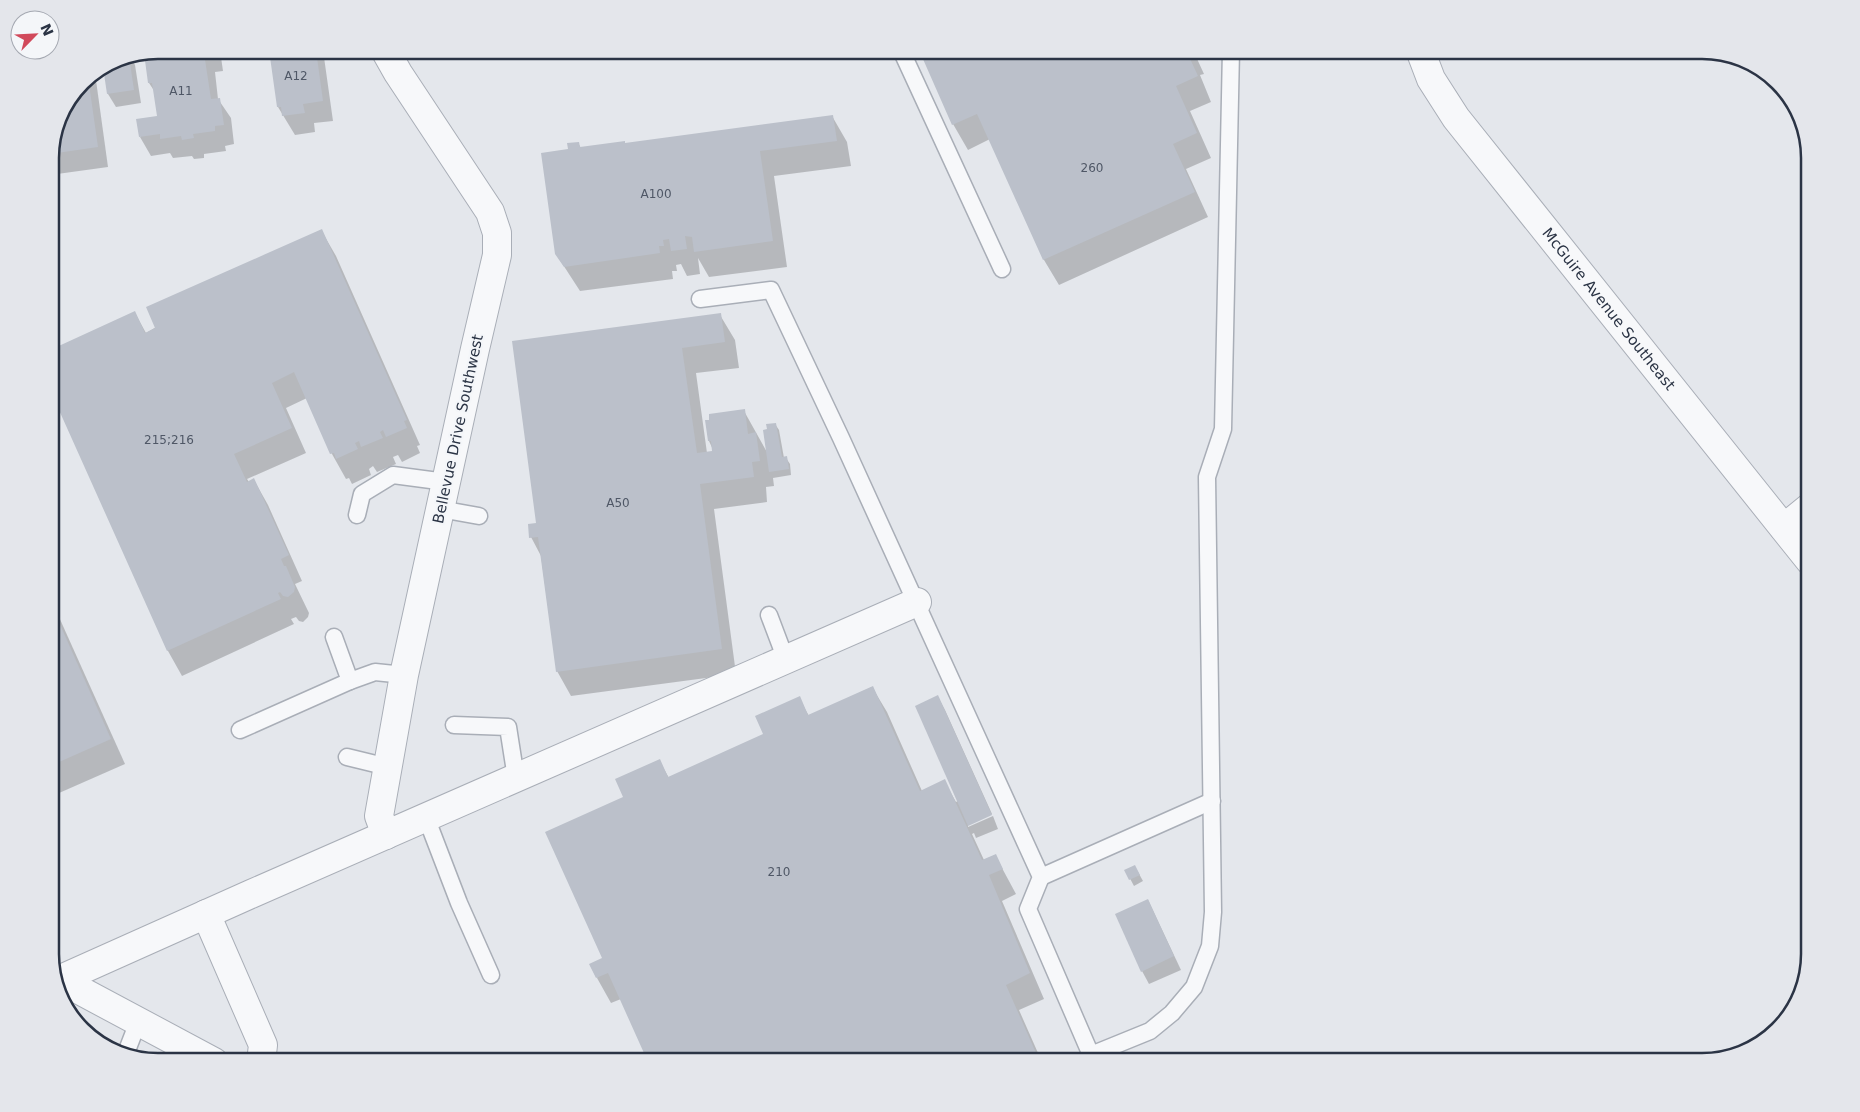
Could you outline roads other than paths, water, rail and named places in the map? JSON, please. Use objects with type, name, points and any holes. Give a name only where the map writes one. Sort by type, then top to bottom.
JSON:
[{"type":"street","name":"Bellevue Drive Southwest","points":[[386,835],[379,816],[404,675],[497,255],[497,233],[490,212],[390,59]]},
{"type":"street","name":"McGuire Avenue Southeast","points":[[1423,59],[1431,79],[1456,118],[1801,550]]},
{"type":"street","points":[[1784,528],[1801,514]]},
{"type":"street","points":[[62,976],[917,602]]},
{"type":"street","points":[[206,914],[263,1045],[262,1053]]},
{"type":"street","points":[[63,981],[197,1053]]},
{"type":"lane","points":[[905,59],[1002,269]]},
{"type":"lane","points":[[1096,1053],[1150,1031],[1172,1013],[1194,987],[1210,946],[1213,912],[1207,477],[1223,429],[1231,59]]},
{"type":"lane","points":[[700,298],[771,290],[917,602],[1041,877]]},
{"type":"lane","points":[[356,515],[362,494],[393,475],[446,482]]},
{"type":"lane","points":[[440,509],[480,516]]},
{"type":"lane","points":[[769,615],[786,660]]},
{"type":"lane","points":[[334,636],[350,681]]},
{"type":"lane","points":[[240,730],[350,681],[375,672],[404,675]]},
{"type":"lane","points":[[454,726],[508,727],[516,778]]},
{"type":"lane","points":[[347,757],[388,767]]},
{"type":"lane","points":[[1090,1053],[1028,909],[1041,877],[1212,802]]},
{"type":"lane","points":[[426,817],[459,903],[491,975]]},
{"type":"lane","points":[[128,1049],[138,1022]]}]
